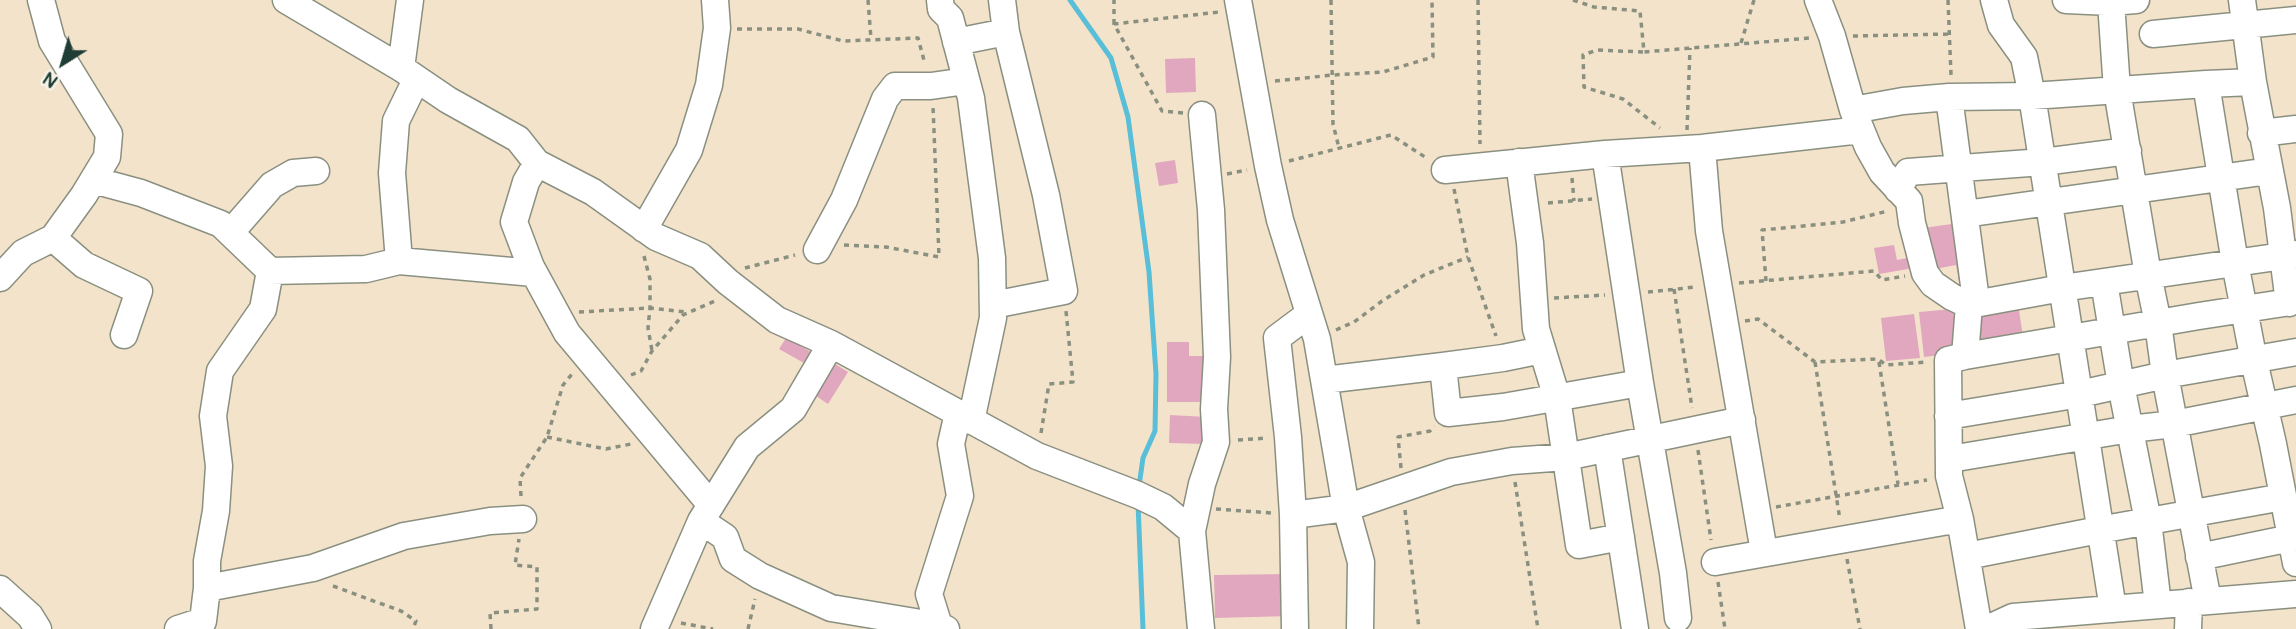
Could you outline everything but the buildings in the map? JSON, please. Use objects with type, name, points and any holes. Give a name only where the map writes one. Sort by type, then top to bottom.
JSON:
[{"type":"street","points":[[0,278],[23,253],[53,238],[107,157],[109,134],[52,41],[41,0]]},
{"type":"street","points":[[286,0],[448,100],[518,139],[537,163],[593,192],[650,233],[700,256],[778,320],[831,344],[1037,456],[1195,520]]},
{"type":"street","points":[[399,261],[392,173],[396,121],[408,74],[410,0]]},
{"type":"street","points":[[650,233],[688,150],[709,85],[717,28],[715,0]]},
{"type":"street","points":[[940,0],[941,9],[950,19],[973,111],[992,258],[993,305],[993,318],[964,417],[951,444],[960,496],[929,594],[943,628]]},
{"type":"street","points":[[993,305],[1064,291],[1046,195],[1006,32],[1002,0]]},
{"type":"street","points":[[1818,0],[1868,147],[1882,172],[1904,196]]},
{"type":"street","points":[[1994,0],[2001,25],[2024,57],[2032,96],[2113,608]]},
{"type":"street","points":[[2066,0],[2124,1],[2117,90],[2165,376],[2199,557],[2198,602],[2188,629]]},
{"type":"street","points":[[1238,5],[1268,166],[1280,220],[1313,326],[1346,508],[1361,562],[1360,629]]},
{"type":"street","points":[[2154,34],[2244,13],[2296,20]]},
{"type":"street","points":[[1957,358],[2293,302],[2286,207],[2269,171],[2244,13]]},
{"type":"street","points":[[956,42],[1006,32]]},
{"type":"street","points":[[817,250],[844,201],[885,99],[895,86],[931,86],[966,81]]},
{"type":"street","points":[[1448,170],[1605,154],[1694,149],[1857,120],[1903,101],[2253,82]]},
{"type":"street","points":[[2199,557],[2294,546],[2287,493],[2285,442],[2265,407],[2254,361],[2206,84]]},
{"type":"street","points":[[1949,97],[1975,293],[1969,305],[1957,358],[1948,416],[1950,468],[1979,629]]},
{"type":"street","points":[[1201,629],[1195,520],[1202,484],[1216,442],[1214,409],[1217,357],[1211,210],[1202,116]]},
{"type":"street","points":[[2261,133],[2296,129]]},
{"type":"street","points":[[1694,149],[1764,552]]},
{"type":"street","points":[[2128,151],[2043,162],[1908,172],[1904,196],[1925,273],[1933,285],[1969,305],[2062,288],[2289,255]]},
{"type":"street","points":[[1605,154],[1678,618]]},
{"type":"street","points":[[1519,162],[1536,329],[1557,398],[1579,545],[1620,537]]},
{"type":"street","points":[[537,163],[526,182],[514,222],[534,273],[567,333],[656,439],[725,537],[733,559],[760,576],[831,608],[943,628]]},
{"type":"street","points":[[231,232],[272,185],[293,173],[316,171]]},
{"type":"street","points":[[1965,214],[2269,171]]},
{"type":"street","points":[[93,180],[141,192],[221,224],[270,271],[366,269],[399,261],[534,273]]},
{"type":"street","points":[[53,238],[84,265],[139,291],[124,335]]},
{"type":"street","points":[[178,629],[203,621],[207,588],[206,561],[216,511],[219,466],[213,416],[220,371],[263,309],[270,271]]},
{"type":"street","points":[[2104,282],[2148,521],[2158,605]]},
{"type":"street","points":[[1296,629],[1288,437],[1277,338],[1313,326]]},
{"type":"street","points":[[657,623],[706,513],[747,447],[793,409],[831,344]]},
{"type":"street","points":[[1324,380],[1503,358],[1542,349]]},
{"type":"street","points":[[1948,416],[2080,394],[2296,352]]},
{"type":"street","points":[[1443,366],[1448,413],[1503,407],[1640,383]]},
{"type":"street","points":[[1950,468],[2086,437],[2174,424],[2296,400]]},
{"type":"street","points":[[1293,515],[1346,508],[1451,472],[1512,461],[1566,457],[1742,420]]},
{"type":"street","points":[[1607,448],[1635,629]]},
{"type":"street","points":[[1967,556],[2190,515],[2287,493]]},
{"type":"street","points":[[207,588],[313,568],[404,536],[490,521],[523,519]]},
{"type":"street","points":[[1715,562],[1960,519]]},
{"type":"street","points":[[0,589],[30,616],[38,629]]},
{"type":"street","points":[[1987,629],[2113,608],[2296,594]]},
{"type":"path","points":[[868,0],[871,39]]},
{"type":"path","points":[[1114,0],[1114,24],[1162,111],[1202,116]]},
{"type":"path","points":[[1331,0],[1333,124],[1339,148]]},
{"type":"path","points":[[1252,84],[1383,72],[1433,57],[1432,0]]},
{"type":"path","points":[[1478,0],[1481,167]]},
{"type":"path","points":[[1573,0],[1594,8],[1640,12],[1644,52]]},
{"type":"path","points":[[1741,43],[1754,0]]},
{"type":"path","points":[[1948,0],[1952,91],[1949,97]]},
{"type":"path","points":[[1114,24],[1238,5]]},
{"type":"path","points":[[1694,149],[1623,99],[1584,87],[1583,55],[1597,50],[1644,52],[1832,36],[1949,34]]},
{"type":"path","points":[[1690,48],[1694,149]]},
{"type":"path","points":[[1208,178],[1391,135],[1448,170],[1468,257],[1503,358]]},
{"type":"path","points":[[1766,281],[1762,230],[1843,222],[1880,214],[1904,196]]},
{"type":"path","points":[[1525,206],[1612,197]]},
{"type":"path","points":[[650,233],[644,255],[650,279],[648,328],[652,351]]},
{"type":"path","points":[[1313,326],[1354,322],[1382,300],[1424,275],[1468,257]]},
{"type":"path","points":[[1674,289],[1725,629]]},
{"type":"path","points":[[1037,456],[1049,384],[1073,382],[1064,291]]},
{"type":"path","points":[[609,383],[641,371],[652,351],[683,315],[742,292]]},
{"type":"path","points":[[556,312],[650,307],[688,313]]},
{"type":"path","points":[[1726,323],[1758,319],[1815,362],[1878,359],[1886,365],[1957,358]]},
{"type":"path","points":[[1878,359],[1898,484]]},
{"type":"path","points":[[1815,362],[1835,496],[1860,629]]},
{"type":"path","points":[[547,437],[606,449],[656,439]]},
{"type":"path","points":[[1512,461],[1538,629]]},
{"type":"path","points":[[1757,510],[1898,484],[1950,468]]},
{"type":"path","points":[[1195,520],[1293,515]]},
{"type":"path","points":[[313,568],[321,584],[337,586],[401,611],[416,621],[413,629]]},
{"type":"path","points":[[748,629],[760,576]]},
{"type":"path","points":[[657,623],[713,629]]},
{"type":"waterway","points":[[1070,0],[1111,58],[1128,117],[1149,272],[1156,374],[1155,431],[1143,458],[1139,486]]},
{"type":"waterway","points":[[1138,503],[1143,629]]}]
